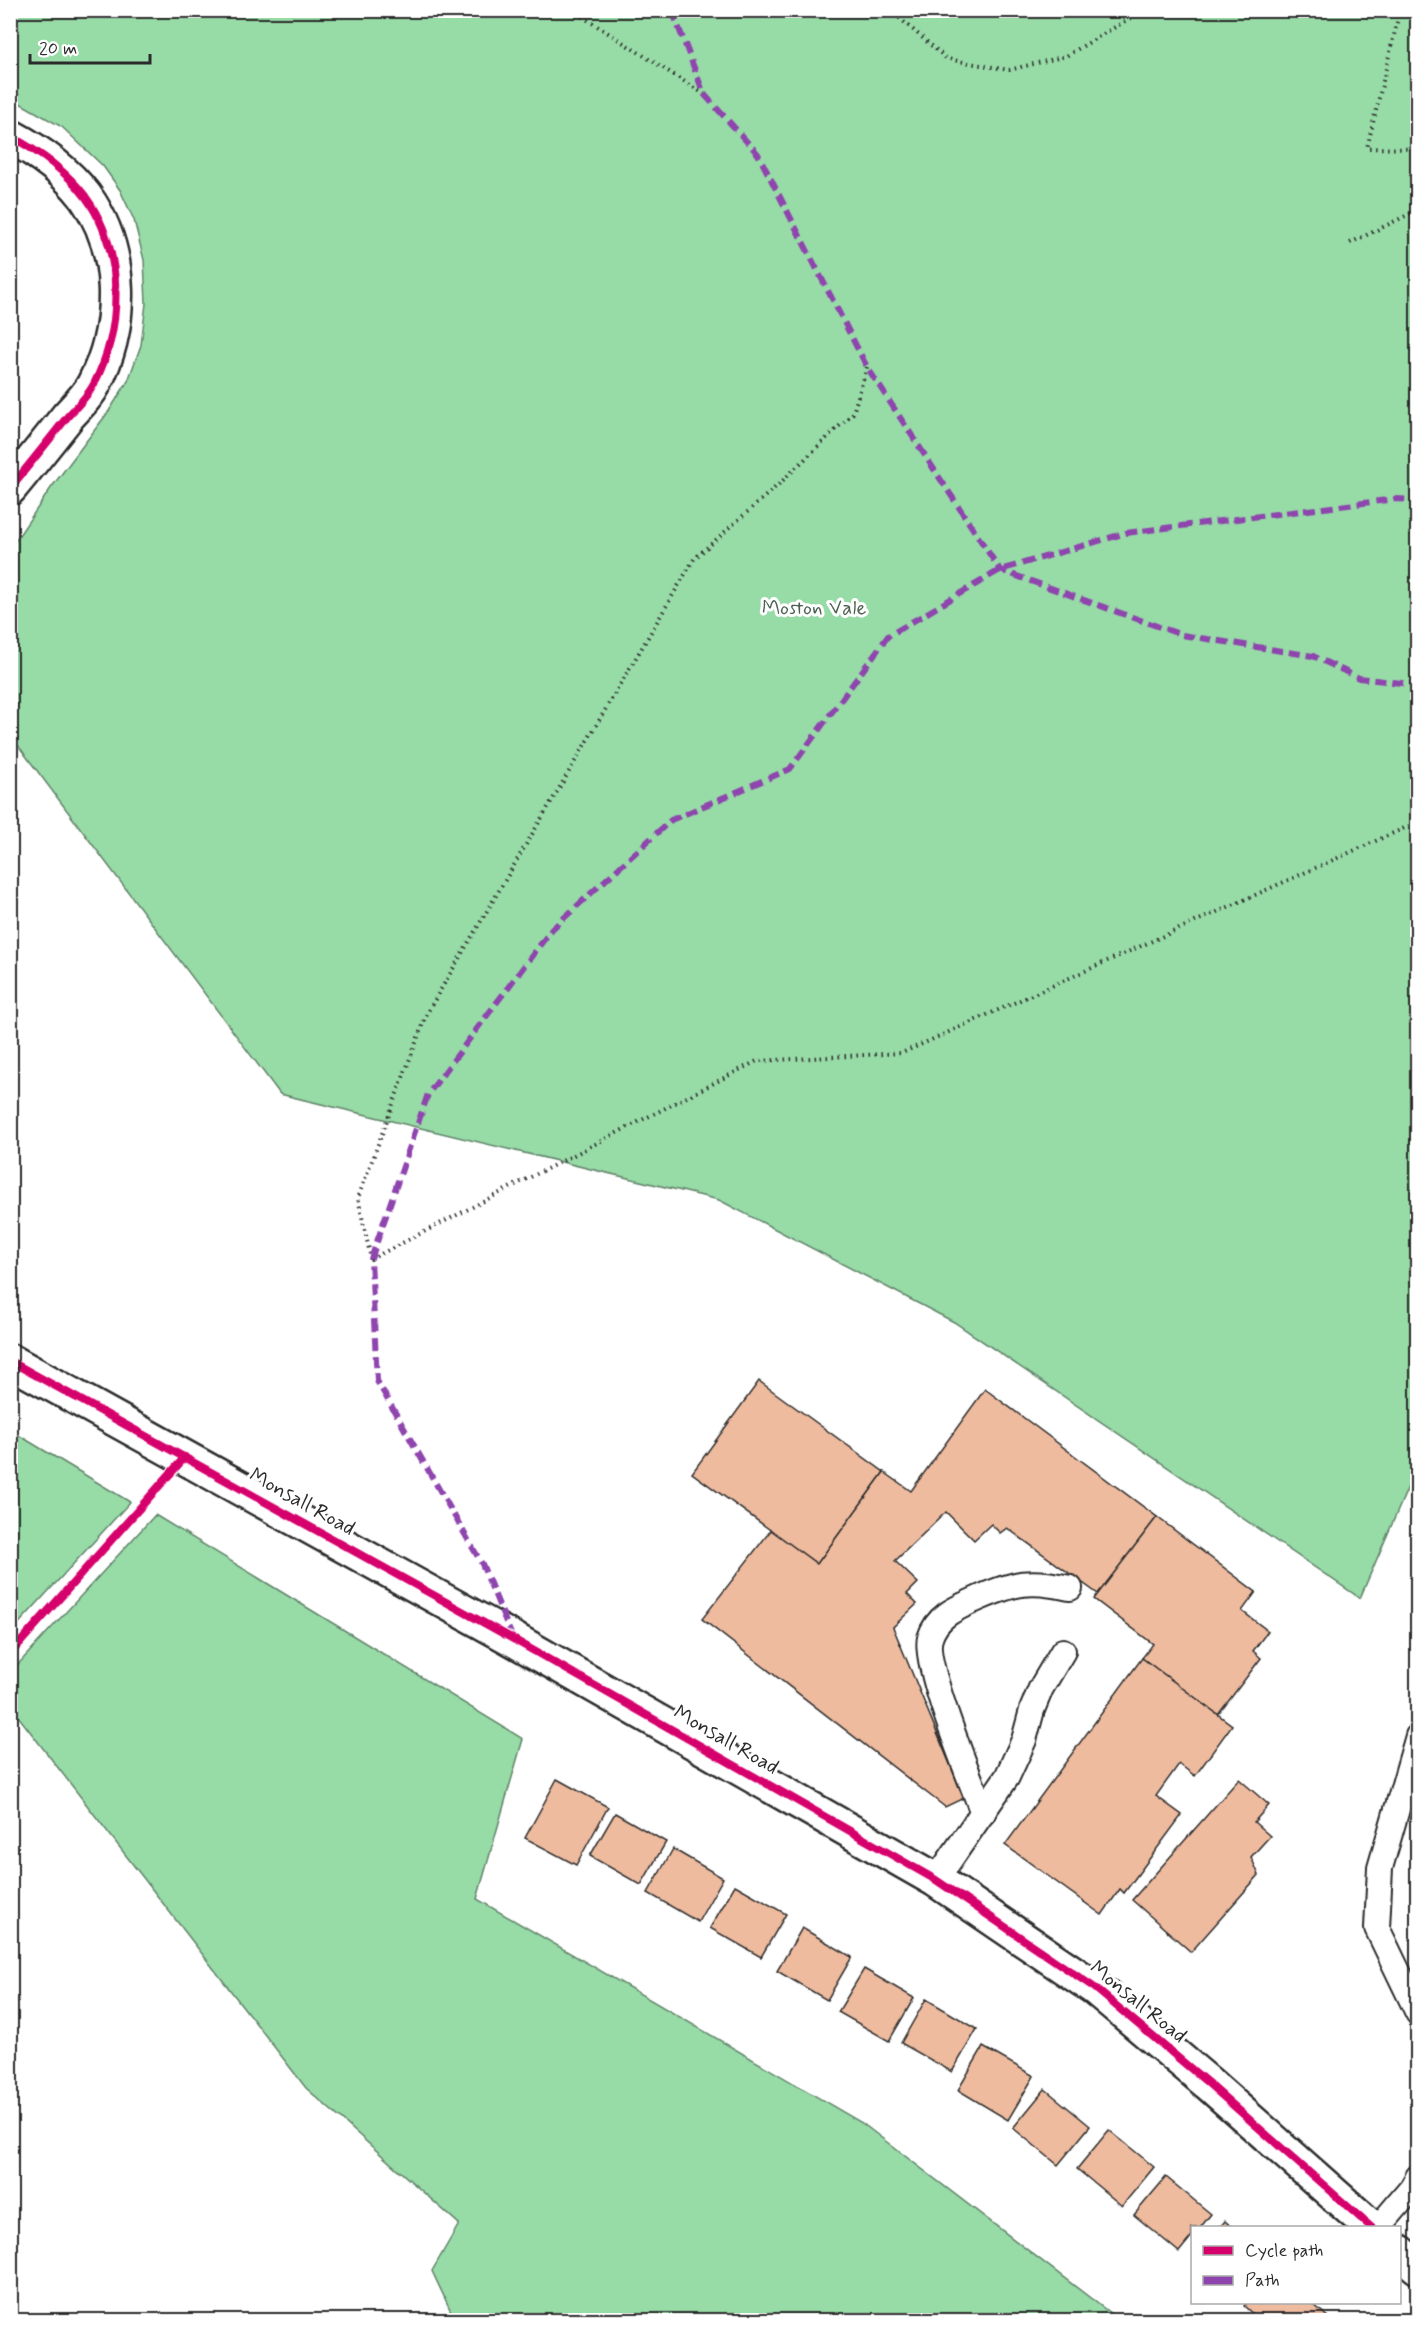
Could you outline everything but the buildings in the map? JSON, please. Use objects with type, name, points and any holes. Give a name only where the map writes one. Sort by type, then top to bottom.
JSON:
[{"type":"street","points":[[10,136],[54,165],[84,195],[100,221],[108,245],[116,297],[114,324],[107,352],[93,386],[10,488]]},
{"type":"street","name":"Monsall Road","points":[[10,1361],[513,1639],[936,1880],[1095,1988],[1208,2083],[1370,2226]]},
{"type":"street","points":[[1401,2253],[1418,2267]]},
{"type":"lane","points":[[983,1813],[948,1718],[931,1662],[930,1639],[945,1614],[1017,1583],[1041,1581],[1070,1588]]},
{"type":"lane","points":[[936,1880],[1007,1777],[1024,1740],[1041,1688],[1063,1651]]},
{"type":"lane","points":[[1418,1736],[1380,1868],[1377,1928],[1418,2013]]},
{"type":"lane","points":[[1380,2226],[1412,2188],[1418,2177]]},
{"type":"path","points":[[439,10],[445,13],[464,10]]},
{"type":"path","points":[[572,10],[704,94]]},
{"type":"path","points":[[890,10],[946,59],[1009,70],[1066,56],[1144,10]]},
{"type":"path","points":[[1400,10],[1367,148],[1418,149]]},
{"type":"path","points":[[1350,243],[1418,210]]},
{"type":"path","points":[[867,367],[853,413],[778,485],[694,559],[427,1013],[358,1198],[371,1259],[757,1061],[902,1053],[1418,822]]},
{"type":"green space","name":"Moston Vale","points":[[987,10],[992,16],[1000,10],[1417,11],[1418,1464],[1360,1598],[954,1322],[719,1200],[280,1094],[11,736],[11,547],[128,381],[141,345],[146,303],[144,260],[134,220],[120,190],[103,166],[62,127],[11,98],[11,11]]},
{"type":"green space","points":[[10,1430],[130,1502],[11,1632],[10,1632]]},
{"type":"green space","points":[[155,1515],[523,1739],[477,1899],[862,2123],[1119,2320],[455,2320],[432,2271],[459,2224],[306,2088],[11,1707],[11,1672]]},
{"type":"marked path","points":[[672,10],[704,94],[758,154],[867,367],[1000,570],[1182,635],[1313,656],[1359,678],[1418,685]]},
{"type":"marked path","points":[[513,1639],[482,1564],[377,1381],[371,1259],[428,1094],[552,929],[671,820],[790,769],[888,636],[1000,570],[1126,533],[1396,499],[1418,500]]},
{"type":"cycle path","points":[[10,136],[51,162],[85,196],[98,217],[107,240],[113,264],[115,288],[115,313],[111,338],[94,384],[86,397],[10,488]]},
{"type":"cycle path","points":[[10,1361],[513,1639],[936,1880],[1095,1988],[1208,2083],[1370,2226]]},
{"type":"cycle path","points":[[10,1654],[185,1457]]}]
